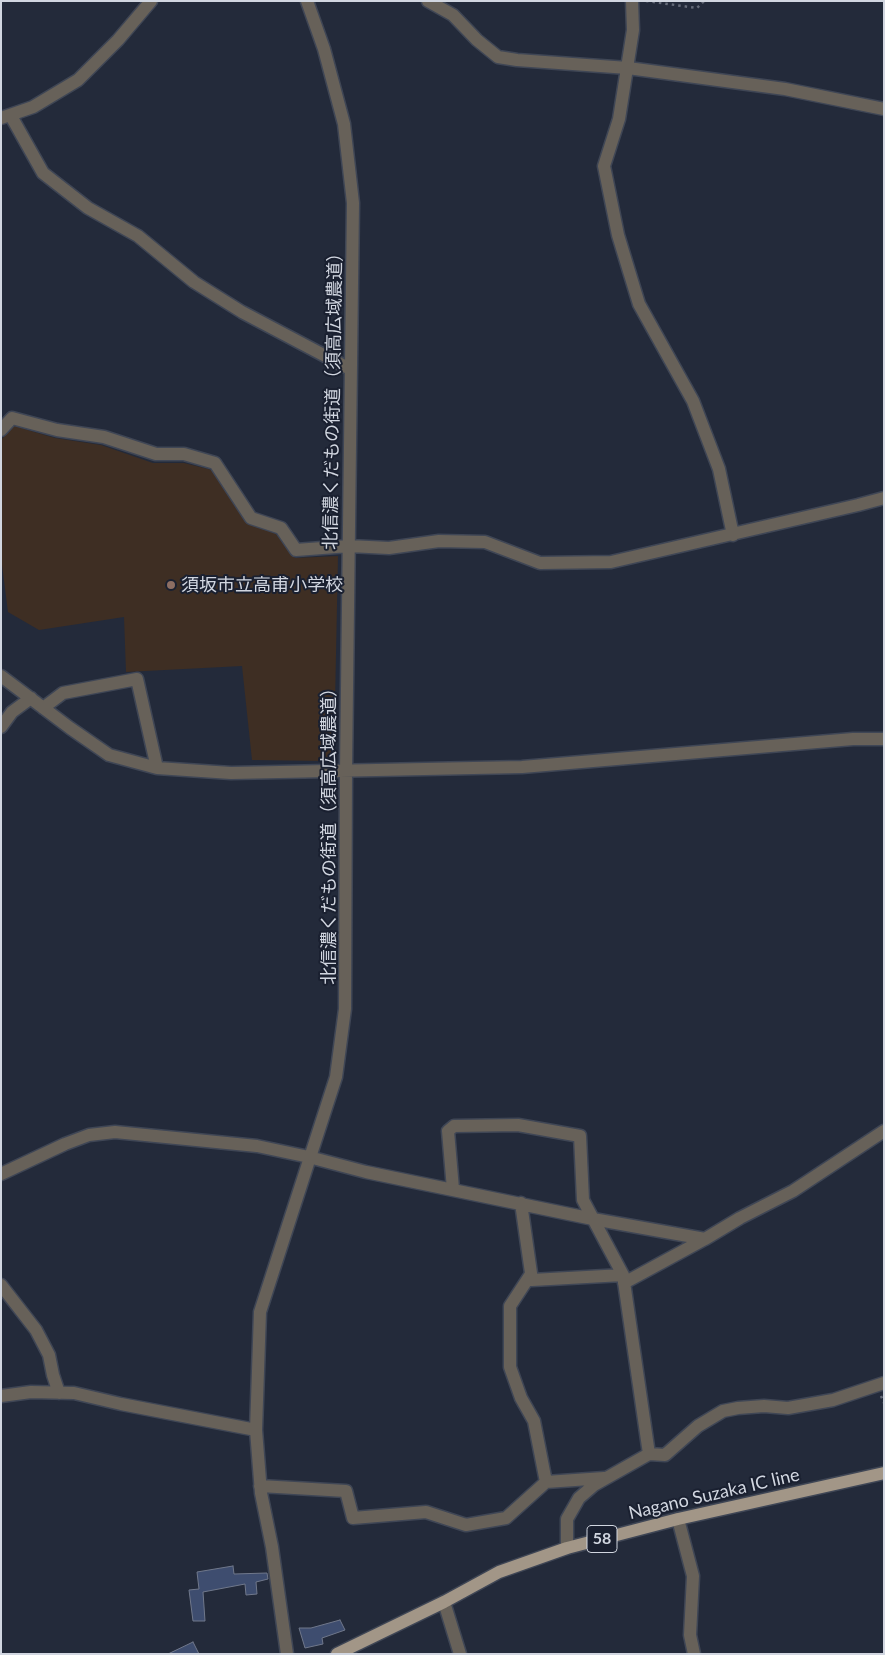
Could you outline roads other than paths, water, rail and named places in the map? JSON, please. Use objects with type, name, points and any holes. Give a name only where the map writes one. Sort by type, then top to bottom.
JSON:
[{"type":"main road","name":"Nagano Suzaka IC line","points":[[337,1654],[444,1602],[499,1572],[567,1548],[678,1519],[884,1473]]},
{"type":"street","points":[[151,1],[118,40],[78,80],[33,107],[6,117],[43,173],[88,208],[138,236],[194,282],[242,312],[350,369]]},
{"type":"street","name":"北信濃くだもの街道（須高広域農道）","points":[[287,1654],[272,1547],[260,1486],[256,1430],[260,1312],[336,1077],[345,1009],[353,203],[344,124],[324,49],[307,1]]},
{"type":"street","points":[[428,1],[453,15],[477,40],[498,57],[628,68],[785,89],[884,109]]},
{"type":"street","points":[[632,1],[632,30],[628,68],[619,119],[604,166],[618,235],[639,304],[693,401],[719,469],[733,535]]},
{"type":"street","points":[[1,430],[6,416],[57,430],[104,437],[156,454],[184,454],[215,462],[251,518],[281,528],[296,550],[349,546],[389,548],[439,541],[485,542],[540,563],[611,562],[733,535],[884,498]]},
{"type":"street","points":[[1,676],[109,755],[157,768],[230,773],[522,768],[854,738],[884,739]]},
{"type":"street","points":[[43,708],[63,693],[137,679],[157,768]]},
{"type":"street","points":[[1,727],[12,712],[31,698]]},
{"type":"street","points":[[453,1189],[448,1131],[454,1126],[518,1125],[580,1136],[584,1200],[624,1279],[649,1454]]},
{"type":"street","points":[[521,1203],[532,1280],[624,1279],[705,1239],[740,1218],[793,1191],[884,1131]]},
{"type":"street","points":[[1,1174],[89,1135],[114,1132],[257,1146],[366,1172],[705,1239]]},
{"type":"street","points":[[531,1274],[510,1306],[510,1367],[521,1398],[534,1421],[546,1482]]},
{"type":"street","points":[[1,1285],[36,1330],[50,1356],[53,1375],[59,1393]]},
{"type":"street","points":[[567,1548],[567,1519],[579,1498],[594,1485],[649,1454],[665,1455],[698,1426],[722,1412],[738,1408],[764,1406],[788,1408],[833,1400],[884,1382]]},
{"type":"street","points":[[1,1396],[30,1392],[74,1393],[256,1430]]},
{"type":"street","points":[[260,1486],[346,1491],[353,1518],[426,1512],[466,1525],[506,1518],[546,1482],[606,1478]]},
{"type":"street","points":[[678,1519],[693,1576],[690,1635],[694,1654]]},
{"type":"street","points":[[444,1602],[460,1654]]},
{"type":"place","name":"須坂市立高甫小学校","points":[[171,585]]}]
